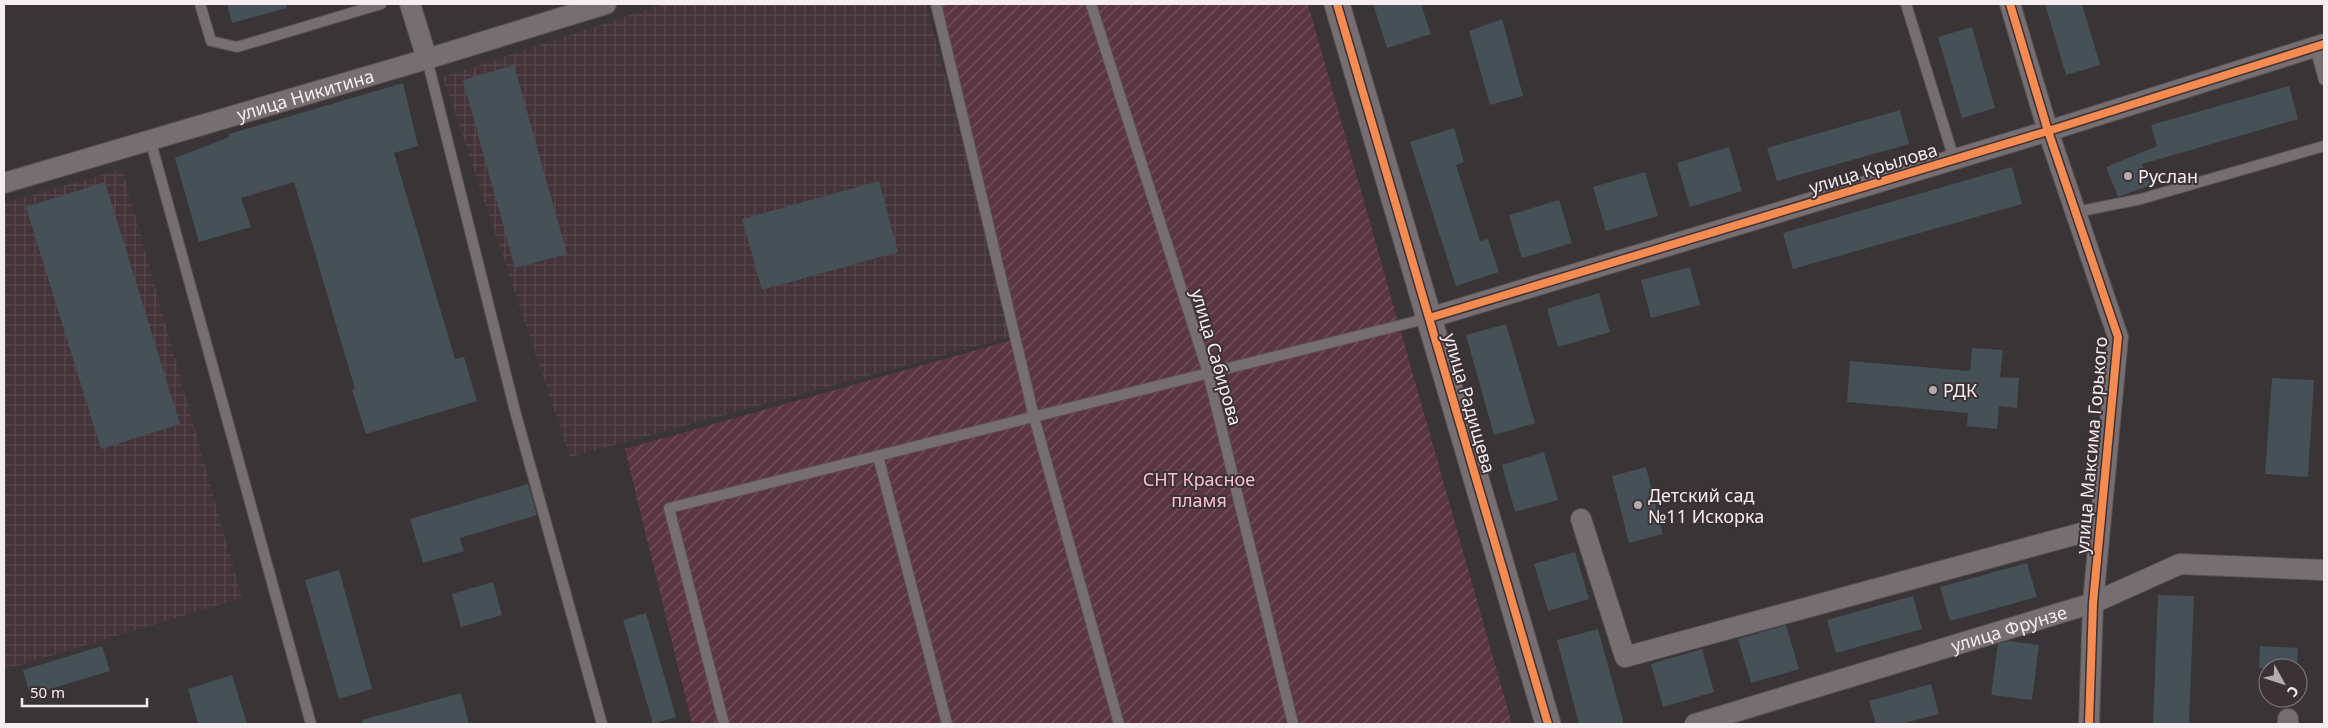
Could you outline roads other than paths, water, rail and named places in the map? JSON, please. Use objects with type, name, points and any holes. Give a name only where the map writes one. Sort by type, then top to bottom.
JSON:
[{"type":"street","points":[[410,4],[427,59]]},
{"type":"street","name":"улица Никитина","points":[[4,183],[150,138],[427,59],[606,4]]},
{"type":"street","name":"улица Радищева","points":[[1337,4],[1548,724]]},
{"type":"street","name":"улица Максима Горького","points":[[2010,4],[2048,131],[2118,337],[2093,603],[2089,724]]},
{"type":"street","name":"улица Крылова","points":[[1429,318],[1954,160],[2319,45]]},
{"type":"street","points":[[1581,519],[1626,657],[2100,528]]},
{"type":"street","name":"улица Фрунзе","points":[[1695,724],[2093,603],[2180,564],[2324,570]]},
{"type":"lane","points":[[200,4],[211,40],[238,47],[349,8],[381,4]]},
{"type":"lane","points":[[936,4],[1034,417],[1119,724]]},
{"type":"lane","name":"улица Сабирова","points":[[1091,4],[1208,373],[1293,724]]},
{"type":"lane","points":[[1906,4],[1954,160]]},
{"type":"lane","points":[[2319,45],[2324,80]]},
{"type":"lane","points":[[427,59],[515,411],[602,724]]},
{"type":"lane","points":[[150,138],[311,724]]},
{"type":"lane","points":[[2076,212],[2141,200],[2324,146]]},
{"type":"lane","points":[[724,724],[669,508],[1429,318]]},
{"type":"lane","points":[[878,456],[947,724]]},
{"type":"place","name":"Руслан","points":[[2128,176]]},
{"type":"place","name":"РДК","points":[[1933,390]]},
{"type":"place","name":"Детский сад №11 Искорка","points":[[1638,505]]},
{"type":"park label","name":"СНТ Красное пламя","points":[[1199,489]]}]
